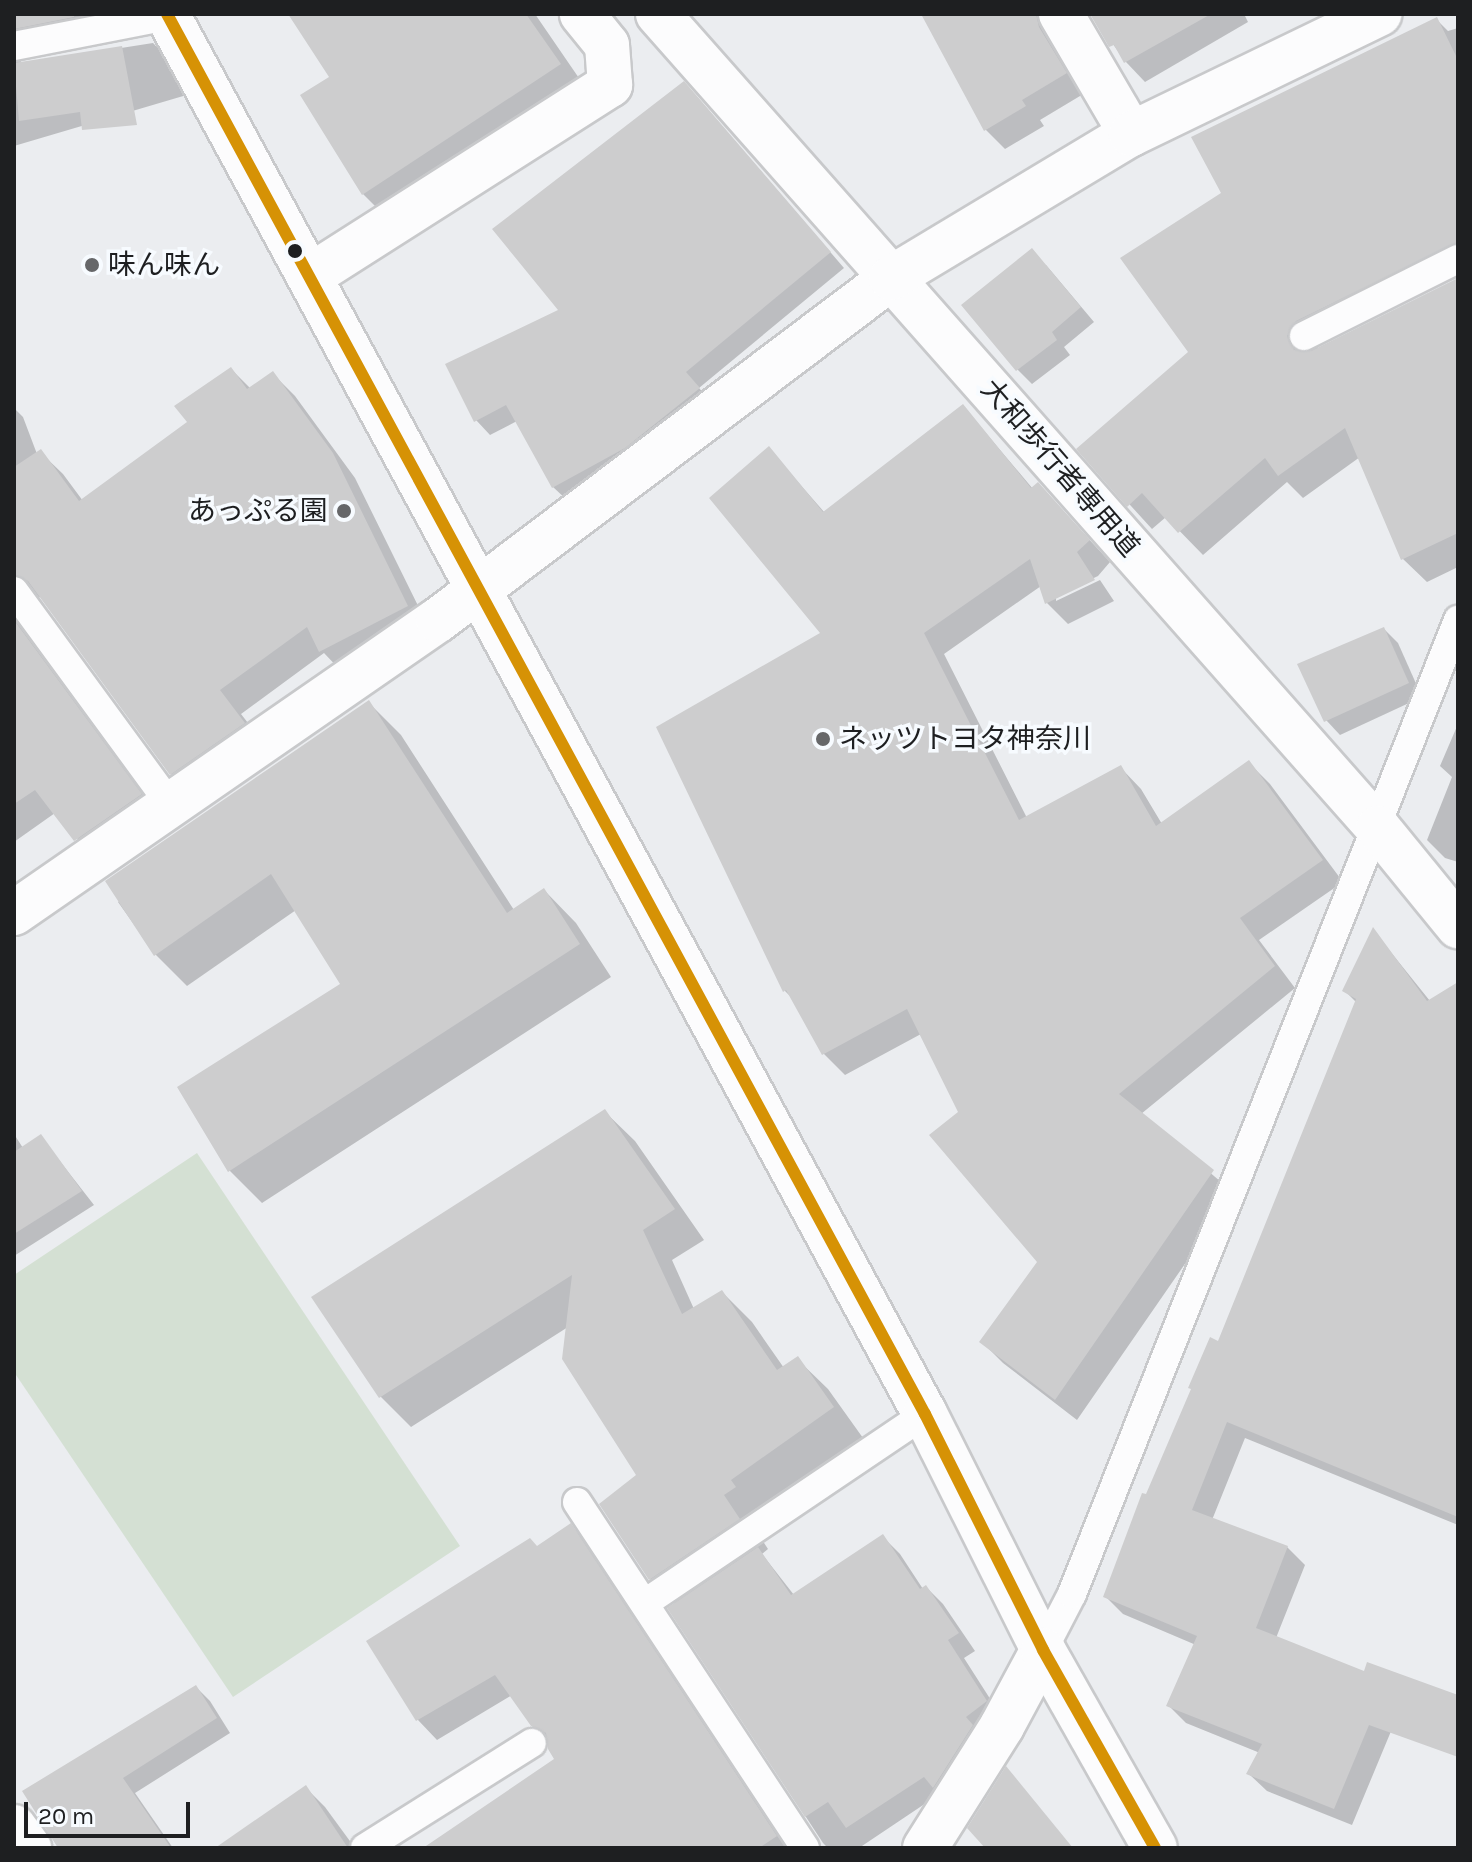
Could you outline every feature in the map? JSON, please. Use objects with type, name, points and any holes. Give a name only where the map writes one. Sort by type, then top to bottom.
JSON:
[{"type":"street","points":[[310,276],[610,85],[607,45],[582,14]]},
{"type":"street","name":"大和歩行者専用道","points":[[658,14],[1378,828],[1458,926]]},
{"type":"street","points":[[1061,14],[1131,134]]},
{"type":"street","points":[[14,913],[172,807],[479,590],[891,278],[1131,134],[1379,14]]},
{"type":"street","points":[[168,15],[925,1414],[1043,1650],[1155,1848]]},
{"type":"street","points":[[925,1848],[1002,1726],[1043,1650]]},
{"type":"street","points":[[14,1827],[29,1848]]},
{"type":"lane","points":[[14,46],[168,15]]},
{"type":"lane","points":[[1304,336],[1458,259]]},
{"type":"lane","points":[[14,591],[172,807]]},
{"type":"lane","points":[[1043,1650],[1072,1594],[1458,620]]},
{"type":"lane","points":[[645,1603],[925,1414]]},
{"type":"lane","points":[[577,1502],[805,1848]]},
{"type":"lane","points":[[369,1847],[532,1743]]},
{"type":"green space","points":[[197,1153],[460,1546],[233,1697],[14,1372],[14,1275]]},
{"type":"building","points":[[14,14],[74,14],[74,17],[14,29]]},
{"type":"building","points":[[288,14],[526,14],[561,64],[362,195],[300,95],[329,77]]},
{"type":"building","points":[[921,14],[1036,14],[1039,27],[1067,73],[1022,100],[1026,106],[984,131]]},
{"type":"building","points":[[1090,14],[1211,14],[1124,63],[1114,45],[1109,47]]},
{"type":"building","points":[[1437,17],[1458,60],[1458,242],[1296,321],[1287,336],[1294,350],[1311,351],[1458,278],[1458,533],[1401,560],[1345,428],[1278,476],[1265,458],[1178,533],[1142,493],[1127,507],[1076,449],[1188,352],[1120,258],[1221,193],[1191,137]]},
{"type":"building","points":[[122,46],[137,125],[82,130],[80,112],[19,121],[14,63]]},
{"type":"building","points":[[684,81],[831,252],[686,372],[700,388],[625,448],[552,488],[506,405],[474,422],[445,364],[558,310],[492,229]]},
{"type":"building","points":[[1032,248],[1081,307],[1052,332],[1057,340],[1016,371],[961,305]]},
{"type":"building","points":[[231,367],[247,389],[273,371],[333,453],[408,606],[319,652],[307,627],[220,690],[245,723],[170,775],[28,581],[14,574],[14,467],[41,449],[79,501],[187,422],[174,406]]},
{"type":"building","points":[[963,404],[1031,488],[1038,482],[1090,540],[1077,552],[1095,580],[1045,604],[1030,559],[924,633],[1019,820],[1121,765],[1156,826],[1249,760],[1323,860],[1240,918],[1275,966],[1119,1094],[1214,1170],[1055,1400],[979,1342],[1037,1262],[929,1135],[958,1112],[907,1009],[822,1055],[786,990],[783,992],[656,727],[820,633],[709,498],[769,446],[823,512]]},
{"type":"building","points":[[14,620],[142,794],[74,841],[35,790],[14,804]]},
{"type":"building","points":[[1384,627],[1409,683],[1324,722],[1297,664]]},
{"type":"building","points":[[369,700],[507,913],[544,888],[580,944],[228,1172],[177,1087],[340,984],[271,874],[154,956],[105,881]]},
{"type":"building","points":[[1373,927],[1427,1001],[1458,982],[1458,1517],[1227,1422],[1192,1510],[1288,1546],[1256,1628],[1364,1671],[1367,1662],[1458,1695],[1458,1757],[1369,1725],[1334,1809],[1246,1774],[1262,1744],[1166,1706],[1197,1636],[1103,1597],[1142,1493],[1146,1494],[1210,1337],[1218,1341],[1356,999],[1342,991]]},
{"type":"building","points":[[605,1109],[675,1209],[643,1230],[682,1314],[722,1290],[777,1370],[798,1356],[834,1407],[731,1480],[736,1487],[724,1495],[740,1519],[649,1580],[599,1504],[636,1475],[562,1359],[572,1275],[379,1398],[311,1297]]},
{"type":"building","points":[[41,1134],[82,1191],[14,1234],[14,1152]]},
{"type":"building","points":[[571,1523],[777,1836],[759,1848],[423,1848],[554,1759],[548,1749],[546,1733],[531,1726],[495,1675],[416,1721],[366,1641],[530,1538],[537,1546]]},
{"type":"building","points":[[883,1534],[920,1589],[926,1585],[959,1633],[948,1640],[987,1701],[966,1717],[973,1725],[933,1788],[924,1777],[846,1828],[828,1802],[805,1817],[667,1608],[758,1547],[791,1595]]},
{"type":"building","points":[[196,1685],[217,1718],[123,1778],[171,1848],[58,1848],[22,1791]]},
{"type":"building","points":[[1006,1766],[1073,1848],[985,1848],[967,1828]]},
{"type":"building","points":[[306,1785],[348,1848],[215,1848]]},
{"type":"transit line","points":[[167,14],[925,1414],[1043,1650],[1155,1848]]},
{"type":"place","name":"味ん味ん","points":[[92,265]]},
{"type":"place","name":"あっぷる園","points":[[344,511]]},
{"type":"place","name":"ネッツトヨタ神奈川","points":[[823,739]]}]
